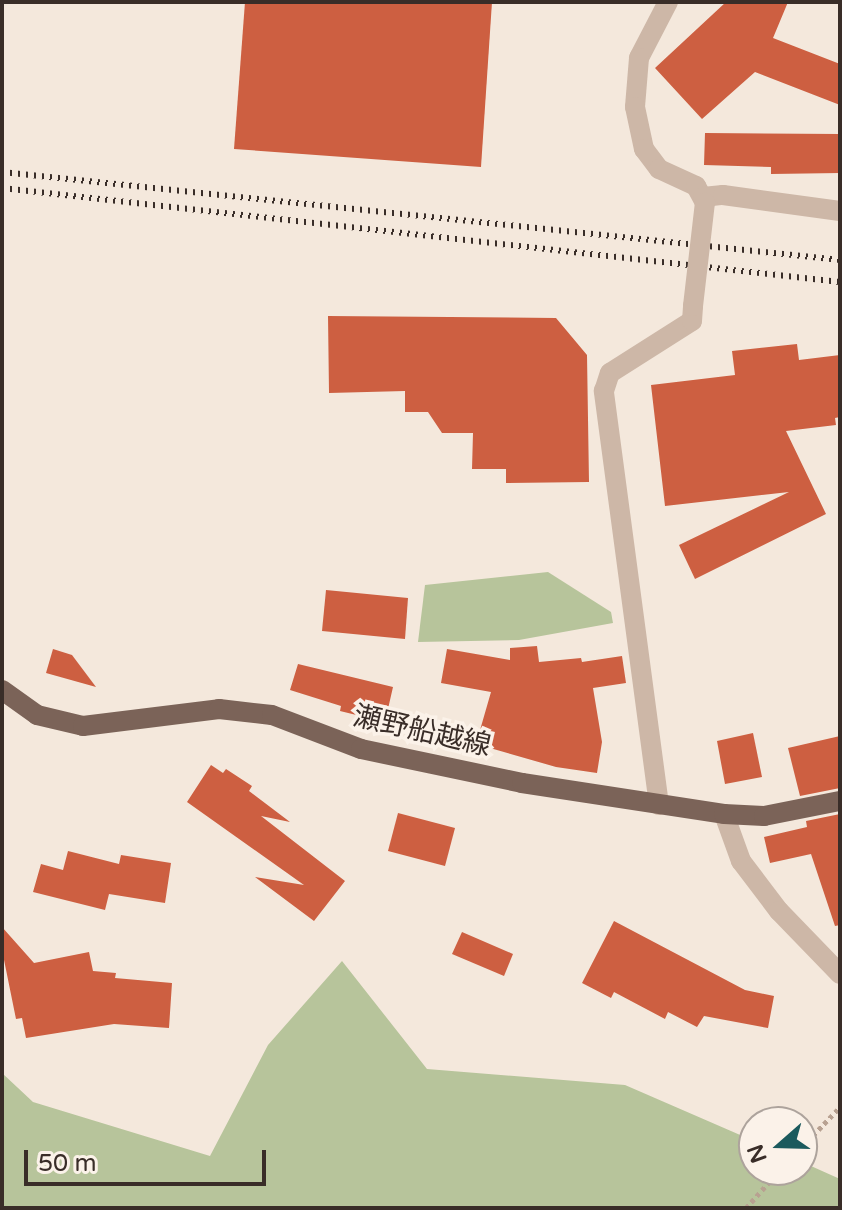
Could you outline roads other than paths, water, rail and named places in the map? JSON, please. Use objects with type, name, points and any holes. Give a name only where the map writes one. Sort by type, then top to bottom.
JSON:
[{"type":"main road","name":"瀬野船越線","points":[[2,690],[37,715],[83,726],[219,709],[272,715],[361,749],[522,783],[724,814],[764,816],[840,801]]},
{"type":"street","points":[[659,805],[604,391],[610,373],[692,321],[704,200],[696,186],[659,169],[644,149],[635,107],[639,58],[668,2]]},
{"type":"street","points":[[704,200],[723,195],[840,211]]},
{"type":"street","points":[[724,814],[741,861],[779,911],[840,974]]},
{"type":"railway","points":[[2,172],[840,260]]},
{"type":"railway","points":[[2,188],[840,282]]}]
